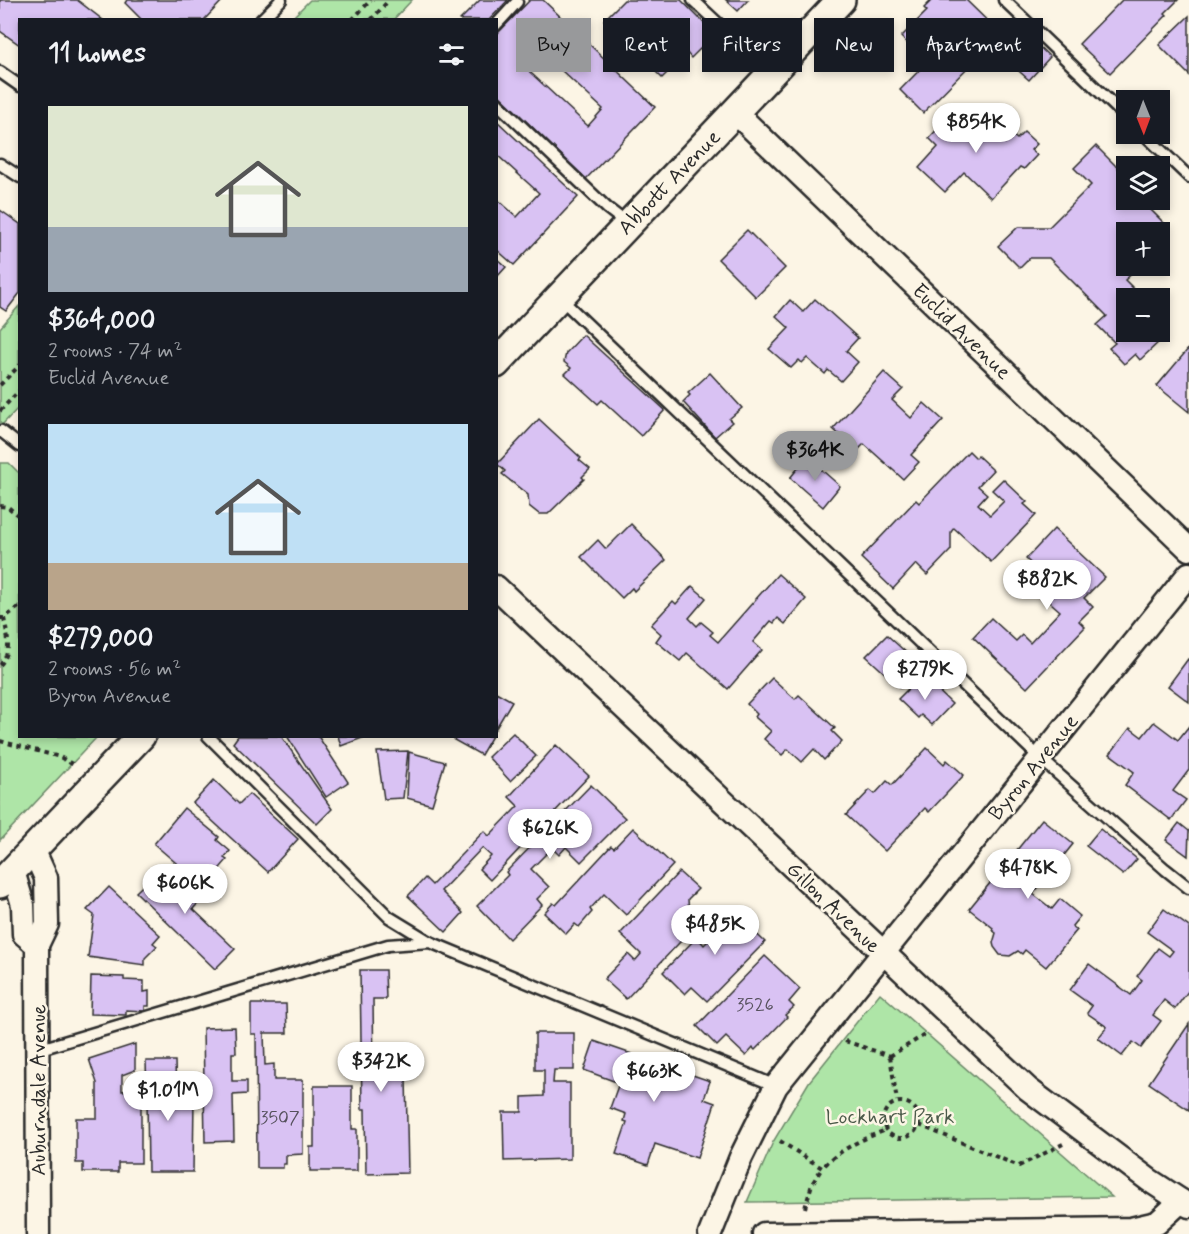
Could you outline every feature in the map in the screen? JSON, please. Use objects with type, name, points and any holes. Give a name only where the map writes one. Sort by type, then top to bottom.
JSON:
[{"type":"street","name":"Abbott Avenue","points":[[498,362],[841,0]]},
{"type":"street","name":"Euclid Avenue","points":[[736,113],[1189,549]]},
{"type":"street","name":"Byron Avenue","points":[[710,1234],[741,1157],[776,1086],[1189,574]]},
{"type":"street","name":"Gillon Avenue","points":[[498,589],[882,954],[1028,1089],[1149,1180],[1185,1204]]},
{"type":"street","points":[[6,878],[139,738]]},
{"type":"street","name":"Auburndale Avenue","points":[[33,849],[46,878],[47,924],[37,945],[38,1234]]},
{"type":"street","name":"Auburndale Avenue","points":[[6,878],[23,905],[24,934],[37,945]]},
{"type":"street","points":[[764,1234],[1131,1229],[1157,1223],[1185,1204]]},
{"type":"lane","points":[[263,18],[281,0]]},
{"type":"lane","points":[[693,0],[772,74]]},
{"type":"lane","points":[[1004,0],[1116,107]]},
{"type":"lane","points":[[498,23],[517,2]]},
{"type":"lane","points":[[0,72],[18,85]]},
{"type":"lane","points":[[498,104],[607,208],[629,225]]},
{"type":"lane","points":[[1154,144],[1189,177]]},
{"type":"lane","points":[[0,164],[18,176]]},
{"type":"lane","points":[[560,298],[1040,758],[1189,888]]},
{"type":"lane","points":[[0,432],[18,444]]},
{"type":"lane","points":[[210,738],[389,917],[430,942],[776,1086]]},
{"type":"lane","points":[[37,1050],[388,945],[430,942]]},
{"type":"path","points":[[354,18],[370,0]]},
{"type":"path","points":[[373,18],[389,0]]},
{"type":"path","points":[[0,385],[18,367]]},
{"type":"path","points":[[0,411],[18,392]]},
{"type":"path","points":[[0,506],[8,507],[18,515]]},
{"type":"path","points":[[0,665],[7,657],[8,638],[2,618],[18,607]]},
{"type":"path","points":[[0,741],[60,758],[75,765]]},
{"type":"path","points":[[844,1041],[890,1056],[926,1034]]},
{"type":"path","points":[[890,1056],[897,1101]]},
{"type":"path","points":[[897,1101],[906,1102],[915,1107],[920,1115],[919,1125],[915,1133],[899,1138],[886,1130],[883,1116],[890,1104],[897,1101]]},
{"type":"path","points":[[919,1125],[1019,1166],[1063,1144]]},
{"type":"path","points":[[805,1208],[812,1184],[822,1168],[838,1153],[865,1138],[886,1130]]},
{"type":"path","points":[[780,1141],[822,1168]]},
{"type":"green space","points":[[310,0],[412,0],[395,18],[292,18]]},
{"type":"green space","points":[[18,307],[18,408],[0,427],[0,328]]},
{"type":"green space","points":[[0,463],[9,463],[18,472],[18,738],[96,738],[0,840]]},
{"type":"green space","name":"Lockhart Park","points":[[880,993],[1112,1197],[747,1202],[773,1142],[809,1082]]},
{"type":"building","points":[[0,0],[77,0],[100,18],[18,18],[18,44],[0,31]]},
{"type":"building","points":[[127,0],[223,0],[206,18],[140,18],[125,3]]},
{"type":"building","points":[[480,0],[508,0],[491,18],[462,18]]},
{"type":"building","points":[[530,0],[543,0],[562,18],[516,18],[516,72],[530,72],[588,126],[603,109],[563,72],[591,72],[591,46],[603,57],[603,72],[618,72],[655,107],[586,179],[498,94],[498,33]]},
{"type":"building","points":[[624,0],[681,0],[702,21],[702,47],[691,58],[690,18],[606,18]]},
{"type":"building","points":[[726,0],[748,0],[738,11]]},
{"type":"building","points":[[932,0],[966,0],[984,18],[920,18],[927,11],[924,8]]},
{"type":"building","points":[[1122,0],[1178,0],[1165,13],[1167,15],[1110,73],[1079,44]]},
{"type":"building","points":[[1189,16],[1189,75],[1159,45]]},
{"type":"building","points":[[906,32],[906,42],[901,37]]},
{"type":"building","points":[[1043,50],[1050,57],[1043,65]]},
{"type":"building","points":[[656,72],[668,72],[662,78]]},
{"type":"building","points":[[918,72],[963,72],[923,113],[900,90]]},
{"type":"building","points":[[1020,72],[1036,72],[1029,80]]},
{"type":"building","points":[[974,104],[994,123],[989,129],[1005,143],[1012,135],[1017,139],[1024,132],[1037,144],[1031,150],[1037,155],[1024,169],[1020,167],[991,198],[964,172],[945,192],[919,168],[938,147],[929,138],[948,118],[957,127],[966,118],[963,116]]},
{"type":"building","points":[[498,122],[578,197],[514,265],[498,251],[498,200],[517,217],[539,193],[498,156]]},
{"type":"building","points":[[1096,146],[1116,166],[1116,210],[1151,210],[1163,222],[1116,222],[1116,276],[1129,276],[1125,280],[1133,288],[1116,288],[1116,342],[1159,342],[1140,360],[1135,354],[1124,364],[1109,348],[1115,343],[1097,325],[1107,316],[1049,258],[1030,258],[1020,268],[998,246],[1018,227],[1049,227],[1091,185],[1074,168]]},
{"type":"building","points":[[0,210],[18,223],[18,296],[6,311],[0,307]]},
{"type":"building","points":[[747,230],[785,268],[756,297],[718,259]]},
{"type":"building","points":[[498,260],[506,267],[498,276]]},
{"type":"building","points":[[815,299],[858,338],[846,351],[858,362],[841,381],[828,370],[825,374],[807,358],[802,363],[799,360],[791,368],[769,349],[789,328],[776,316],[790,300],[803,312]]},
{"type":"building","points":[[583,335],[665,410],[641,436],[602,400],[598,404],[565,374],[571,368],[564,362],[566,353]]},
{"type":"building","points":[[1189,348],[1189,412],[1157,386]]},
{"type":"building","points":[[884,372],[903,389],[892,400],[911,418],[924,403],[943,420],[911,455],[919,462],[903,479],[864,444],[857,451],[833,429]]},
{"type":"building","points":[[710,373],[742,408],[729,419],[732,422],[715,437],[683,402],[690,395],[688,393]]},
{"type":"building","points":[[539,419],[590,469],[582,477],[584,479],[548,514],[539,514],[529,506],[528,495],[502,474],[505,471],[498,463]]},
{"type":"building","points":[[969,451],[993,470],[978,486],[987,494],[978,504],[990,515],[1004,501],[992,490],[1003,479],[1027,502],[1024,504],[1036,515],[991,562],[954,528],[951,532],[951,550],[927,575],[916,564],[893,589],[861,558],[916,500],[919,503]]},
{"type":"building","points":[[807,457],[840,486],[823,507],[790,478]]},
{"type":"building","points":[[631,524],[666,560],[634,591],[632,588],[622,598],[581,557],[598,540],[606,549]]},
{"type":"building","points":[[1054,529],[1105,577],[1084,598],[1093,607],[1079,621],[1085,627],[1027,688],[973,637],[991,618],[1016,641],[1022,635],[1030,643],[1060,611],[1043,596],[1054,585],[1026,559]]},
{"type":"building","points":[[778,574],[806,599],[785,624],[778,618],[774,623],[771,621],[753,642],[762,650],[728,689],[687,653],[680,661],[656,641],[661,634],[651,625],[673,601],[676,604],[692,586],[706,598],[689,618],[697,626],[701,622],[713,632],[710,635],[718,642]]},
{"type":"building","points":[[887,635],[921,666],[901,688],[866,656]]},
{"type":"building","points":[[1189,660],[1189,702],[1168,686]]},
{"type":"building","points":[[922,675],[952,704],[932,725],[921,715],[918,718],[898,699]]},
{"type":"building","points":[[772,678],[795,699],[799,695],[835,728],[832,731],[842,741],[824,760],[814,749],[802,762],[788,749],[782,755],[764,739],[771,731],[755,717],[757,714],[747,704]]},
{"type":"building","points":[[498,693],[512,701],[498,725]]},
{"type":"building","points":[[1154,722],[1178,740],[1189,726],[1189,770],[1173,791],[1186,800],[1171,820],[1125,785],[1134,772],[1110,754],[1130,728],[1142,737]]},
{"type":"building","points":[[513,733],[536,756],[510,781],[488,757]]},
{"type":"building","points":[[237,738],[282,738],[332,809],[317,824],[233,743]]},
{"type":"building","points":[[288,738],[319,738],[348,782],[326,797]]},
{"type":"building","points":[[339,738],[362,738],[341,746]]},
{"type":"building","points":[[455,738],[491,738],[481,755],[454,740]]},
{"type":"building","points":[[556,745],[589,776],[490,880],[479,869],[491,856],[482,848],[441,891],[463,913],[446,932],[408,896],[425,878],[432,885],[484,831],[489,836],[518,806],[509,797]]},
{"type":"building","points":[[927,748],[944,764],[947,760],[964,775],[929,812],[925,808],[885,851],[846,815],[870,790],[875,794],[887,781],[892,785]]},
{"type":"building","points":[[408,751],[403,798],[384,799],[377,752]]},
{"type":"building","points":[[409,752],[445,762],[432,805],[407,798]]},
{"type":"building","points":[[214,780],[239,804],[249,794],[298,839],[268,872],[193,803]]},
{"type":"building","points":[[591,785],[625,818],[581,862],[566,847],[559,855],[552,848],[531,869],[549,887],[537,899],[542,905],[509,939],[477,906],[508,875],[506,872]]},
{"type":"building","points":[[184,808],[219,837],[217,840],[230,851],[224,858],[227,860],[204,887],[154,844]]},
{"type":"building","points":[[1042,819],[1073,844],[1033,894],[1052,909],[1060,899],[1080,916],[1072,926],[1077,930],[1046,967],[1025,950],[1022,954],[1018,951],[1010,956],[1000,955],[994,947],[996,933],[992,930],[993,928],[969,909]]},
{"type":"building","points":[[1179,823],[1189,831],[1188,856],[1166,840]]},
{"type":"building","points":[[633,828],[673,865],[626,915],[604,894],[590,909],[592,912],[579,927],[575,924],[566,934],[544,913],[553,903],[556,905],[611,846],[614,848]]},
{"type":"building","points":[[1100,829],[1137,859],[1123,875],[1086,846]]},
{"type":"building","points":[[167,866],[202,899],[193,909],[235,949],[215,969],[136,892],[158,871],[160,873]]},
{"type":"building","points":[[679,872],[698,889],[688,899],[689,914],[698,923],[626,999],[604,979],[628,954],[635,961],[641,954],[620,934]]},
{"type":"building","points":[[109,887],[160,935],[153,943],[157,946],[145,958],[145,965],[88,957],[94,915],[87,910]]},
{"type":"building","points":[[727,906],[765,942],[707,1001],[692,987],[685,994],[663,972],[697,937],[704,945],[715,934],[707,927]]},
{"type":"building","points":[[1164,909],[1189,927],[1189,990],[1175,1009],[1164,1000],[1153,1015],[1161,1021],[1141,1048],[1133,1042],[1122,1056],[1098,1038],[1107,1027],[1087,1013],[1092,1006],[1070,990],[1089,964],[1131,995],[1142,980],[1137,976],[1158,948],[1169,956],[1173,951],[1147,932]]},
{"type":"building","points":[[765,956],[800,989],[789,1002],[794,1007],[755,1050],[753,1048],[746,1056],[726,1037],[717,1046],[697,1026]]},
{"type":"building","points":[[360,970],[385,970],[386,999],[373,999],[374,1078],[406,1077],[408,1173],[366,1174],[365,1109],[362,1109]]},
{"type":"building","points":[[91,976],[124,977],[124,980],[144,981],[144,992],[149,991],[149,1006],[145,1006],[145,1011],[126,1010],[126,1015],[90,1014]]},
{"type":"building","points":[[251,1004],[286,1004],[287,1033],[264,1033],[265,1065],[274,1064],[274,1080],[303,1080],[303,1154],[286,1155],[286,1164],[283,1164],[283,1168],[257,1168],[256,1034],[251,1034]]},
{"type":"building","points":[[1189,1024],[1189,1110],[1149,1083]]},
{"type":"building","points":[[235,1027],[236,1053],[232,1053],[232,1081],[247,1081],[247,1094],[233,1095],[234,1141],[205,1142],[203,1028]]},
{"type":"building","points":[[535,1033],[574,1033],[574,1070],[554,1070],[553,1083],[570,1083],[570,1159],[504,1161],[503,1112],[522,1112],[522,1097],[544,1096],[544,1070],[535,1070]]},
{"type":"building","points":[[594,1041],[710,1081],[704,1099],[715,1103],[697,1158],[655,1144],[648,1165],[616,1154],[627,1122],[624,1121],[626,1114],[610,1108],[619,1083],[584,1070]]},
{"type":"building","points":[[135,1044],[135,1070],[122,1075],[122,1091],[141,1090],[141,1163],[118,1163],[118,1172],[83,1172],[83,1163],[76,1163],[76,1118],[97,1118],[97,1083],[89,1059]]},
{"type":"building","points":[[146,1061],[175,1061],[176,1098],[194,1098],[193,1172],[148,1172],[147,1098],[152,1098],[152,1093],[147,1093]]},
{"type":"building","points":[[314,1086],[352,1086],[352,1129],[357,1129],[357,1171],[310,1171],[310,1147],[314,1147]]}]
